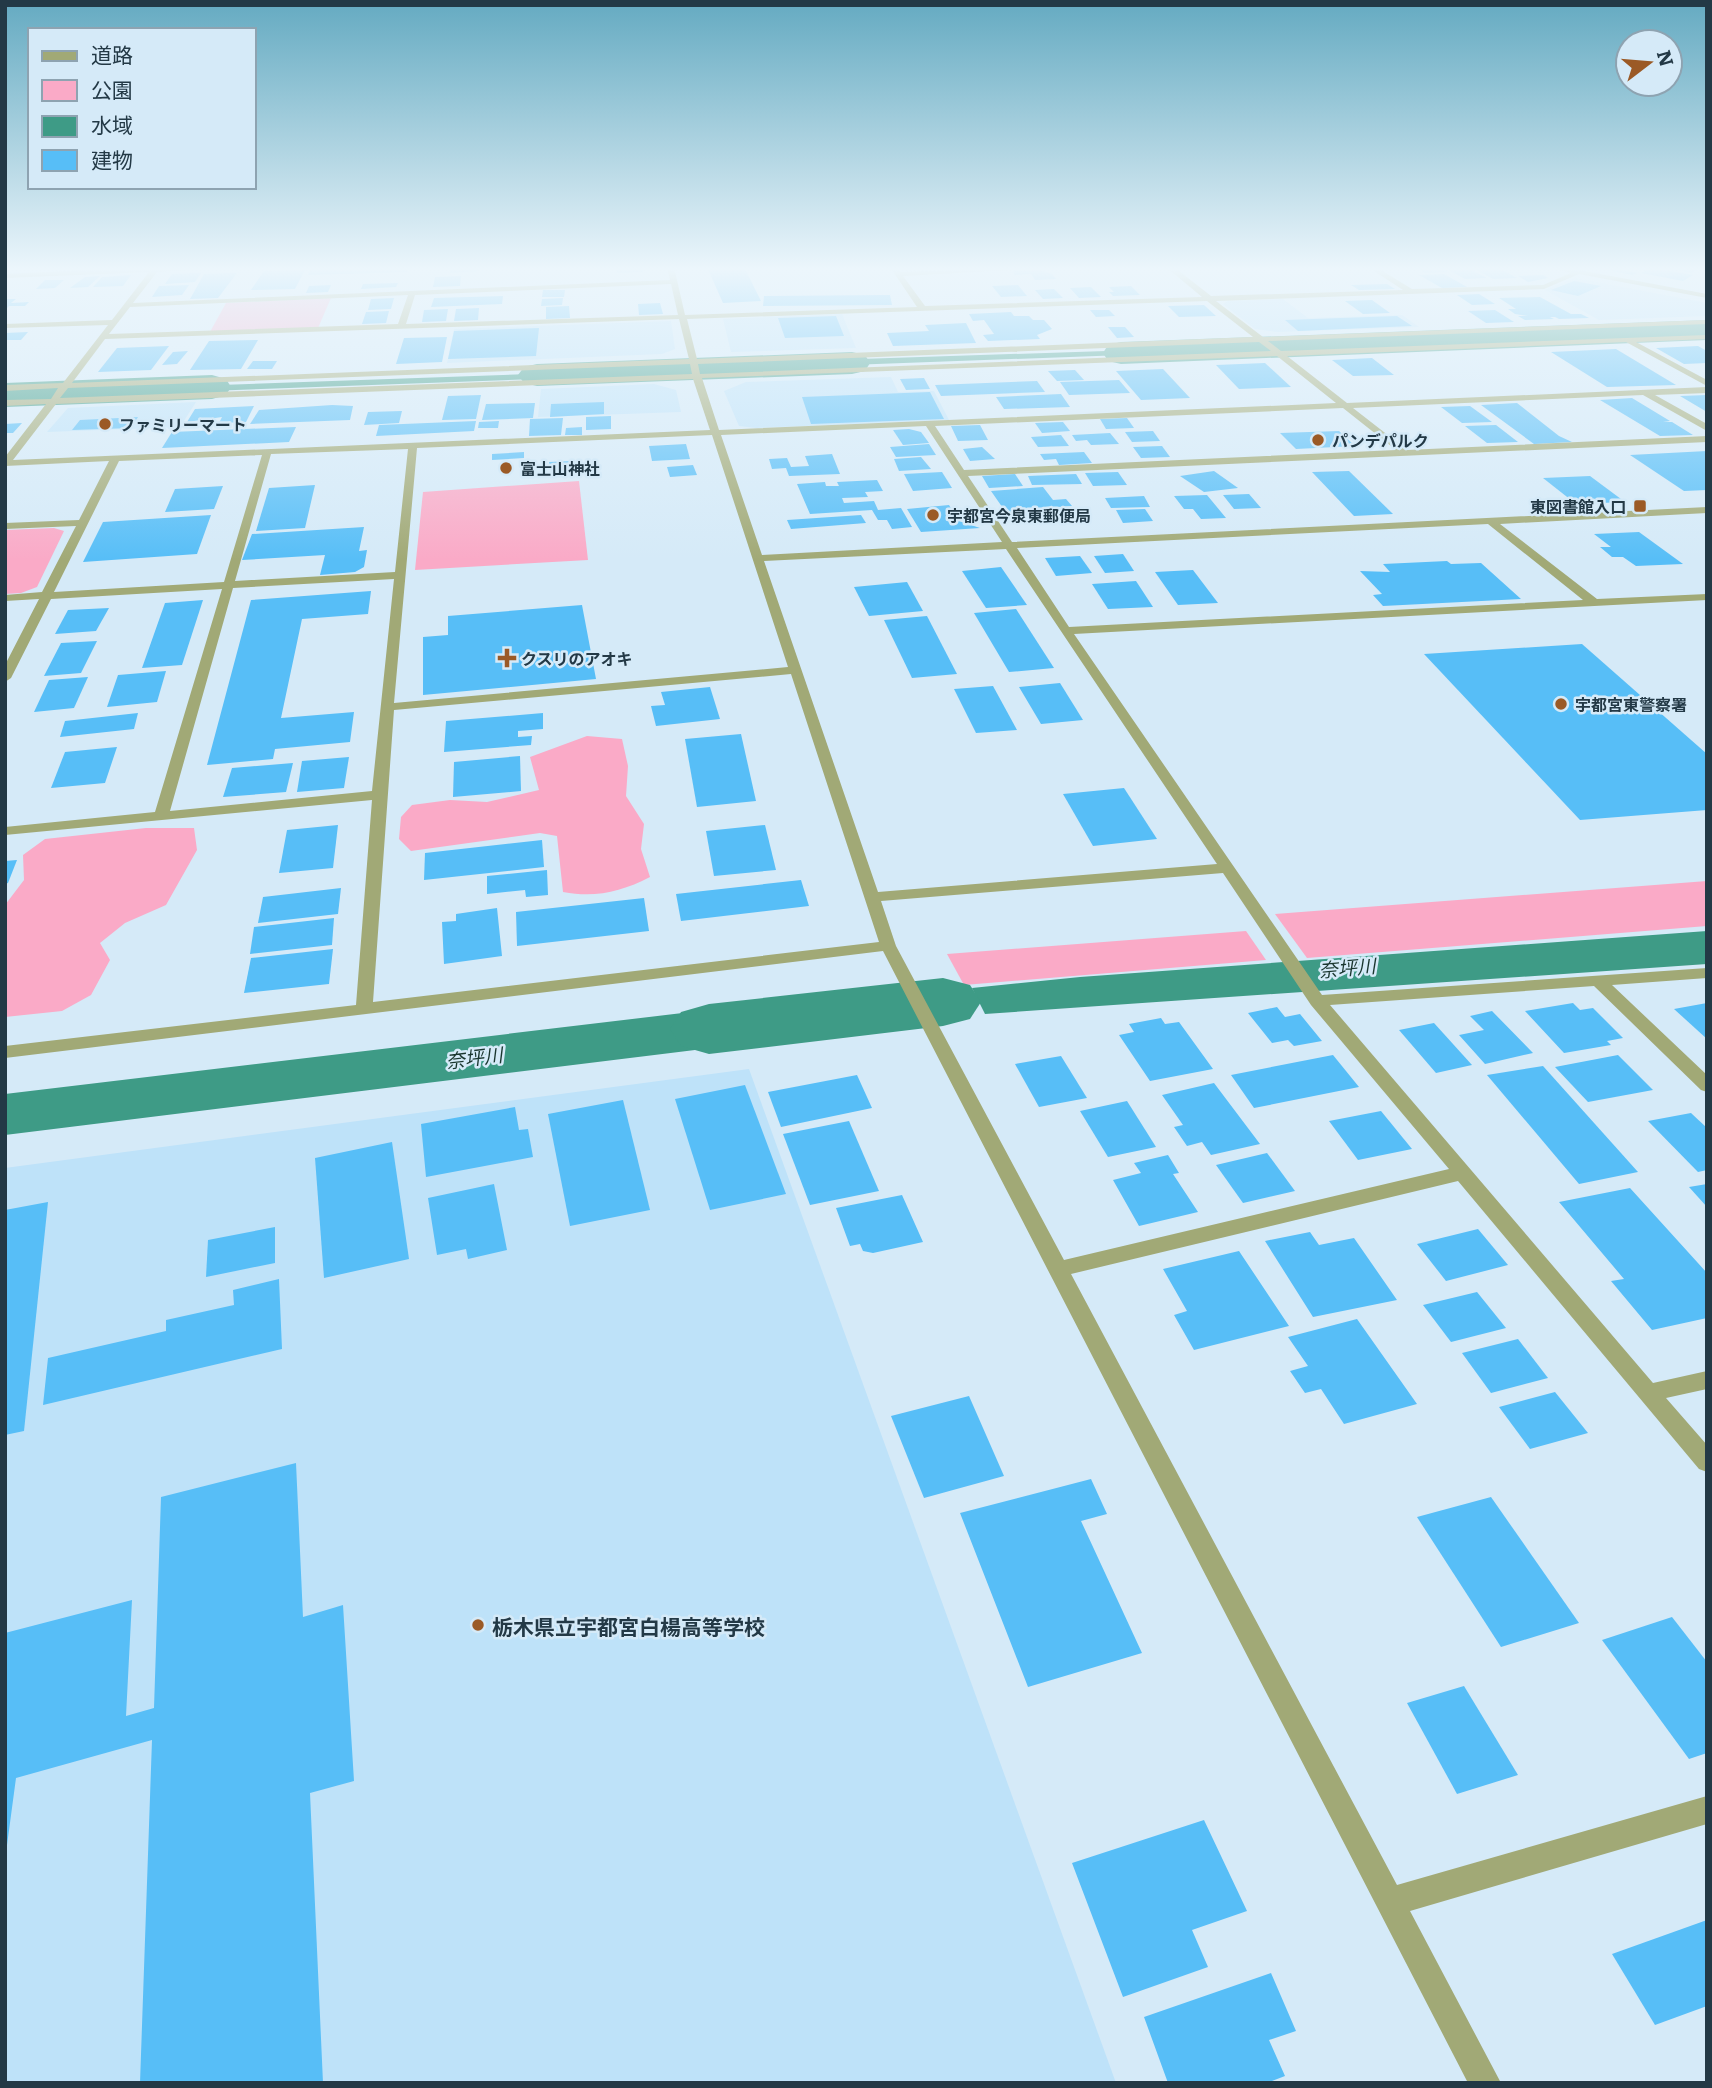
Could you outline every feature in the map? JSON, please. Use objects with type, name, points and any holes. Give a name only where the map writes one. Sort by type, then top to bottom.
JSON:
[{"type":"street","points":[[6,463],[83,364]]},
{"type":"street","points":[[5,388],[602,364]]},
{"type":"street","points":[[693,364],[888,946],[1485,2083]]},
{"type":"street","points":[[5,403],[1030,364]]},
{"type":"street","points":[[1293,364],[1405,453]]},
{"type":"street","points":[[1671,364],[1707,384]]},
{"type":"street","points":[[6,463],[1707,390]]},
{"type":"street","points":[[1645,393],[1707,428]]},
{"type":"street","points":[[929,424],[1066,632],[1311,993],[1707,1462]]},
{"type":"street","points":[[961,473],[1707,439]]},
{"type":"street","points":[[364,1011],[379,795],[413,446]]},
{"type":"street","points":[[161,816],[267,453]]},
{"type":"street","points":[[5,678],[115,459]]},
{"type":"street","points":[[758,558],[1707,510]]},
{"type":"street","points":[[1490,521],[1594,603]]},
{"type":"street","points":[[5,526],[83,523]]},
{"type":"street","points":[[5,598],[402,575]]},
{"type":"street","points":[[1066,632],[1707,597]]},
{"type":"street","points":[[388,707],[796,670]]},
{"type":"street","points":[[5,831],[379,795]]},
{"type":"street","points":[[871,897],[1227,868]]},
{"type":"street","points":[[5,1052],[888,946]]},
{"type":"street","points":[[1311,993],[1598,981],[1707,973]]},
{"type":"street","points":[[1598,981],[1707,1086]]},
{"type":"street","points":[[1059,1269],[1462,1173]]},
{"type":"street","points":[[1649,1393],[1707,1380]]},
{"type":"street","points":[[1390,1902],[1707,1810]]},
{"type":"shaded area","points":[[891,377],[898,392],[934,391],[949,420],[756,428],[739,426],[724,391],[746,382]]},
{"type":"shaded area","points":[[654,384],[676,390],[681,412],[538,417],[541,389]]},
{"type":"shaded area","points":[[196,402],[180,427],[47,432],[68,408]]},
{"type":"shaded area","name":"栃木県立宇都宮白楊高等学校","points":[[749,1069],[1116,2083],[5,2083],[5,1168]]},
{"type":"green space","points":[[579,481],[588,560],[415,570],[423,492]]},
{"type":"green space","points":[[54,528],[64,531],[37,587],[21,593],[5,594],[5,530]]},
{"type":"green space","points":[[587,736],[622,739],[628,766],[626,796],[644,824],[641,849],[650,877],[629,887],[608,892],[563,892],[557,836],[540,833],[411,851],[399,839],[401,817],[412,805],[450,800],[487,802],[539,790],[530,757]]},
{"type":"green space","points":[[146,828],[194,828],[197,850],[166,905],[125,923],[100,943],[110,960],[91,995],[62,1011],[5,1017],[5,905],[24,880],[23,855],[45,839]]},
{"type":"green space","points":[[1707,881],[1707,926],[1307,958],[1275,914]]},
{"type":"green space","points":[[1246,931],[1266,960],[964,985],[947,954]]},
{"type":"water","points":[[741,364],[867,364],[743,369]]},
{"type":"water","points":[[644,370],[643,375],[100,395],[105,389]]},
{"type":"water","points":[[1707,931],[1707,964],[985,1014],[972,988],[1080,977]]},
{"type":"water","points":[[808,998],[825,1034],[5,1135],[5,1094]]},
{"type":"building","points":[[104,364],[155,364],[151,370],[98,372]]},
{"type":"building","points":[[194,364],[244,364],[241,369],[190,370]]},
{"type":"building","points":[[250,364],[275,364],[272,369],[247,369]]},
{"type":"building","points":[[1267,364],[1291,387],[1239,389],[1216,365]]},
{"type":"building","points":[[1338,364],[1380,364],[1394,375],[1353,376]]},
{"type":"building","points":[[1571,364],[1642,364],[1676,385],[1607,387]]},
{"type":"building","points":[[1163,369],[1190,398],[1141,400],[1116,371]]},
{"type":"building","points":[[1075,370],[1084,380],[1057,381],[1048,371]]},
{"type":"building","points":[[924,378],[930,389],[906,390],[900,379]]},
{"type":"building","points":[[1119,380],[1130,393],[1069,395],[1060,382]]},
{"type":"building","points":[[1037,381],[1045,392],[941,396],[935,385]]},
{"type":"building","points":[[930,392],[944,419],[811,424],[802,397]]},
{"type":"building","points":[[1061,394],[1070,407],[1004,409],[996,397]]},
{"type":"building","points":[[481,395],[476,419],[442,420],[448,396]]},
{"type":"building","points":[[1707,395],[1707,412],[1680,396]]},
{"type":"building","points":[[1632,398],[1670,421],[1663,422],[1672,422],[1693,435],[1660,436],[1600,400]]},
{"type":"building","points":[[604,402],[604,414],[550,417],[551,404]]},
{"type":"building","points":[[535,403],[533,418],[482,420],[486,404]]},
{"type":"building","points":[[1517,403],[1559,436],[1572,442],[1534,444],[1481,405]]},
{"type":"building","points":[[254,406],[246,422],[219,423],[222,417],[187,422],[195,409]]},
{"type":"building","points":[[353,406],[350,420],[250,424],[259,410]]},
{"type":"building","points":[[1470,406],[1492,422],[1462,423],[1441,407]]},
{"type":"building","points":[[402,411],[399,423],[364,425],[368,412]]},
{"type":"building","points":[[611,416],[611,429],[586,430],[586,417]]},
{"type":"building","name":"ファミリーマート","points":[[138,417],[131,428],[72,430],[80,420]]},
{"type":"building","points":[[563,418],[561,435],[529,436],[530,419]]},
{"type":"building","points":[[1127,418],[1134,428],[1106,429],[1100,419]]},
{"type":"building","points":[[476,421],[474,431],[376,436],[379,425]]},
{"type":"building","points":[[499,421],[498,428],[478,428],[479,422]]},
{"type":"building","points":[[1063,422],[1070,431],[1042,433],[1035,423]]},
{"type":"building","points":[[22,423],[13,433],[5,433],[5,424]]},
{"type":"building","points":[[980,425],[988,440],[958,441],[951,426]]},
{"type":"building","points":[[1496,425],[1518,442],[1487,443],[1465,426]]},
{"type":"building","points":[[296,427],[289,442],[162,448],[172,432]]},
{"type":"building","points":[[582,427],[582,435],[565,435],[566,428]]},
{"type":"building","points":[[909,429],[921,432],[929,443],[903,445],[893,430]]},
{"type":"building","points":[[1153,431],[1160,441],[1132,442],[1125,432]]},
{"type":"building","name":"パンデパルク","points":[[1339,431],[1355,446],[1296,449],[1280,433]]},
{"type":"building","points":[[1110,433],[1119,444],[1091,445],[1087,440],[1076,441],[1072,435]]},
{"type":"building","points":[[1061,435],[1069,446],[1038,447],[1031,437]]},
{"type":"building","points":[[686,444],[690,459],[652,461],[649,446]]},
{"type":"building","points":[[929,444],[936,455],[896,457],[890,447]]},
{"type":"building","points":[[1162,446],[1170,457],[1141,458],[1133,447]]},
{"type":"building","points":[[982,447],[995,459],[970,461],[963,449]]},
{"type":"building","points":[[1707,451],[1707,490],[1684,491],[1630,455]]},
{"type":"building","points":[[524,452],[524,458],[492,460],[492,454]]},
{"type":"building","points":[[1084,452],[1092,463],[1059,465],[1056,459],[1044,460],[1040,454]]},
{"type":"building","points":[[832,454],[840,474],[789,476],[786,468],[772,469],[769,459],[787,458],[791,467],[809,466],[805,456]]},
{"type":"building","points":[[921,457],[931,469],[899,471],[894,459]]},
{"type":"building","points":[[573,461],[574,467],[550,468],[549,462]]},
{"type":"building","points":[[693,465],[697,475],[670,477],[667,467]]},
{"type":"building","points":[[1214,471],[1238,488],[1204,492],[1180,476]]},
{"type":"building","points":[[1349,471],[1393,514],[1354,516],[1312,472]]},
{"type":"building","points":[[942,472],[952,488],[913,491],[904,474]]},
{"type":"building","points":[[1118,472],[1127,485],[1093,486],[1085,473]]},
{"type":"building","points":[[1015,474],[1023,486],[989,488],[982,476]]},
{"type":"building","points":[[1076,474],[1082,484],[1032,485],[1028,476]]},
{"type":"building","points":[[1590,476],[1625,502],[1576,504],[1543,478]]},
{"type":"building","points":[[877,480],[883,491],[865,492],[868,497],[842,498],[844,503],[874,501],[878,510],[901,508],[912,527],[892,529],[887,520],[878,520],[872,510],[810,514],[797,484],[825,482],[826,486],[839,486],[837,482]]},
{"type":"building","points":[[315,485],[305,528],[256,531],[269,488]]},
{"type":"building","points":[[223,486],[214,509],[165,512],[175,489]]},
{"type":"building","points":[[1043,487],[1053,500],[1066,499],[1072,506],[1058,507],[1061,510],[1050,522],[1014,524],[991,491]]},
{"type":"building","points":[[1249,494],[1261,508],[1234,509],[1223,495]]},
{"type":"building","points":[[1207,495],[1226,518],[1201,519],[1193,509],[1184,509],[1174,496]]},
{"type":"building","points":[[1144,496],[1150,507],[1111,508],[1105,498]]},
{"type":"building","name":"宇都宮今泉東郵便局","points":[[949,505],[959,521],[980,528],[921,532],[907,509]]},
{"type":"building","points":[[1145,509],[1153,521],[1123,523],[1116,510]]},
{"type":"building","points":[[211,515],[197,554],[83,562],[103,522]]},
{"type":"building","points":[[861,515],[866,523],[791,529],[787,520]]},
{"type":"building","points":[[364,527],[359,551],[367,550],[364,567],[355,572],[320,575],[325,555],[242,560],[252,534]]},
{"type":"building","points":[[1639,532],[1683,564],[1636,566],[1623,557],[1612,557],[1600,547],[1611,547],[1594,534]]},
{"type":"building","points":[[1123,554],[1134,571],[1105,573],[1094,556]]},
{"type":"building","points":[[1080,556],[1092,573],[1056,576],[1045,558]]},
{"type":"building","points":[[1447,561],[1451,564],[1481,563],[1521,599],[1383,606],[1373,595],[1382,594],[1360,571],[1390,572],[1383,564]]},
{"type":"building","points":[[1001,567],[1027,605],[986,608],[962,571]]},
{"type":"building","points":[[1193,570],[1218,603],[1178,605],[1155,572]]},
{"type":"building","points":[[1136,581],[1153,607],[1108,609],[1092,584]]},
{"type":"building","points":[[907,582],[923,611],[869,616],[854,587]]},
{"type":"building","points":[[371,591],[368,614],[302,619],[281,718],[354,712],[350,742],[275,749],[273,759],[207,765],[251,600]]},
{"type":"building","points":[[203,600],[182,665],[142,668],[165,603]]},
{"type":"building","name":"クスリのアオキ","points":[[582,605],[596,679],[423,695],[423,637],[448,635],[448,616]]},
{"type":"building","points":[[109,608],[96,631],[55,634],[68,610]]},
{"type":"building","points":[[1016,609],[1054,668],[1009,672],[974,613]]},
{"type":"building","points":[[927,616],[957,674],[912,678],[884,620]]},
{"type":"building","points":[[97,641],[81,673],[44,676],[61,643]]},
{"type":"building","name":"宇都宮東警察署","points":[[1582,644],[1707,754],[1707,810],[1580,820],[1424,654]]},
{"type":"building","points":[[166,671],[157,702],[107,707],[118,675]]},
{"type":"building","points":[[88,677],[74,708],[34,712],[49,680]]},
{"type":"building","points":[[1060,683],[1083,720],[1041,724],[1019,687]]},
{"type":"building","points":[[993,686],[1017,730],[976,733],[954,689]]},
{"type":"building","points":[[710,687],[720,719],[656,726],[651,706],[665,705],[661,692]]},
{"type":"building","points":[[138,713],[134,729],[60,737],[65,721]]},
{"type":"building","points":[[543,713],[543,729],[518,731],[518,737],[532,736],[531,745],[444,752],[446,721]]},
{"type":"building","points":[[741,734],[756,801],[697,807],[685,739]]},
{"type":"building","points":[[117,747],[105,783],[51,788],[65,752]]},
{"type":"building","points":[[520,756],[521,791],[453,797],[454,762]]},
{"type":"building","points":[[349,757],[344,788],[297,792],[302,761]]},
{"type":"building","points":[[293,763],[286,792],[223,797],[232,768]]},
{"type":"building","points":[[1124,788],[1157,839],[1093,846],[1063,794]]},
{"type":"building","points":[[338,825],[333,868],[279,873],[287,830]]},
{"type":"building","points":[[765,825],[776,870],[714,876],[706,831]]},
{"type":"building","points":[[542,840],[544,867],[424,880],[425,853]]},
{"type":"building","points":[[17,860],[8,883],[5,884],[5,861]]},
{"type":"building","points":[[547,870],[548,895],[526,897],[525,890],[487,894],[487,876]]},
{"type":"building","points":[[801,880],[809,906],[681,921],[676,894]]},
{"type":"building","points":[[341,888],[338,914],[258,923],[263,897]]},
{"type":"building","points":[[644,898],[649,931],[517,946],[516,912]]},
{"type":"building","points":[[497,908],[502,956],[444,964],[442,922],[456,921],[456,914]]},
{"type":"building","points":[[334,918],[332,945],[250,954],[254,927]]},
{"type":"building","points":[[333,949],[329,984],[244,993],[251,958]]},
{"type":"building","points":[[1573,1003],[1580,1010],[1593,1008],[1623,1038],[1607,1041],[1611,1045],[1564,1053],[1525,1011]]},
{"type":"building","points":[[1707,1003],[1707,1039],[1674,1009]]},
{"type":"building","points":[[1277,1007],[1285,1017],[1300,1014],[1322,1041],[1294,1046],[1288,1040],[1272,1043],[1248,1013]]},
{"type":"building","points":[[1492,1011],[1533,1053],[1485,1064],[1459,1035],[1484,1030],[1470,1016]]},
{"type":"building","points":[[1161,1018],[1165,1024],[1179,1022],[1213,1069],[1150,1081],[1119,1035],[1134,1032],[1129,1024]]},
{"type":"building","points":[[1434,1023],[1472,1065],[1436,1073],[1399,1030]]},
{"type":"building","points":[[1333,1055],[1359,1087],[1254,1108],[1231,1075]]},
{"type":"building","points":[[1618,1055],[1653,1090],[1588,1102],[1555,1067]]},
{"type":"building","points":[[1061,1056],[1087,1098],[1039,1107],[1015,1064]]},
{"type":"building","points":[[1543,1066],[1638,1172],[1579,1184],[1487,1075]]},
{"type":"building","points":[[857,1075],[872,1108],[781,1127],[768,1092]]},
{"type":"building","points":[[1214,1083],[1260,1144],[1211,1155],[1202,1142],[1187,1146],[1174,1127],[1183,1125],[1162,1095]]},
{"type":"building","points":[[745,1085],[786,1194],[710,1210],[675,1099]]},
{"type":"building","points":[[623,1100],[650,1210],[570,1226],[548,1114]]},
{"type":"building","points":[[1127,1101],[1156,1147],[1108,1157],[1080,1111]]},
{"type":"building","points":[[515,1107],[519,1130],[528,1129],[533,1157],[426,1177],[421,1124]]},
{"type":"building","points":[[1381,1111],[1412,1149],[1358,1160],[1329,1121]]},
{"type":"building","points":[[1691,1113],[1707,1128],[1707,1170],[1698,1172],[1648,1121]]},
{"type":"building","points":[[849,1121],[879,1191],[810,1205],[783,1134]]},
{"type":"building","points":[[392,1142],[409,1259],[324,1278],[315,1158]]},
{"type":"building","points":[[1267,1153],[1295,1191],[1243,1203],[1216,1165]]},
{"type":"building","points":[[1168,1155],[1179,1173],[1173,1174],[1198,1212],[1139,1226],[1113,1180],[1141,1173],[1134,1163]]},
{"type":"building","points":[[494,1184],[507,1250],[468,1259],[466,1249],[437,1255],[428,1198]]},
{"type":"building","points":[[1707,1184],[1707,1207],[1689,1187]]},
{"type":"building","points":[[1630,1188],[1707,1273],[1707,1318],[1652,1330],[1611,1281],[1624,1279],[1559,1202]]},
{"type":"building","points":[[902,1195],[923,1242],[873,1253],[863,1251],[860,1244],[850,1246],[836,1208]]},
{"type":"building","points":[[48,1202],[24,1431],[5,1435],[5,1210]]},
{"type":"building","points":[[275,1227],[275,1263],[206,1277],[208,1240]]},
{"type":"building","points":[[1478,1229],[1508,1265],[1446,1281],[1417,1244]]},
{"type":"building","points":[[1310,1232],[1319,1245],[1354,1238],[1397,1300],[1313,1317],[1265,1241]]},
{"type":"building","points":[[1239,1251],[1289,1326],[1194,1350],[1174,1315],[1187,1311],[1163,1269]]},
{"type":"building","points":[[279,1279],[282,1349],[43,1405],[48,1358],[166,1331],[166,1320],[234,1305],[233,1290]]},
{"type":"building","points":[[1477,1292],[1506,1328],[1451,1342],[1423,1305]]},
{"type":"building","points":[[1357,1319],[1417,1404],[1344,1424],[1321,1389],[1305,1393],[1290,1371],[1308,1366],[1288,1337]]},
{"type":"building","points":[[1518,1339],[1548,1378],[1491,1393],[1462,1353]]},
{"type":"building","points":[[1555,1392],[1588,1433],[1530,1449],[1499,1407]]},
{"type":"building","points":[[969,1396],[1004,1476],[924,1498],[891,1416]]},
{"type":"building","points":[[296,1463],[303,1617],[343,1605],[354,1781],[310,1793],[323,2083],[140,2083],[152,1740],[16,1778],[5,1860],[5,1633],[132,1600],[126,1716],[154,1708],[161,1497]]},
{"type":"building","points":[[1091,1479],[1107,1514],[1081,1521],[1142,1653],[1028,1687],[960,1513]]},
{"type":"building","points":[[1491,1497],[1579,1623],[1501,1647],[1417,1517]]},
{"type":"building","points":[[1672,1617],[1707,1662],[1707,1753],[1689,1759],[1602,1640]]},
{"type":"building","points":[[1464,1686],[1518,1775],[1457,1794],[1407,1703]]},
{"type":"building","points":[[1204,1820],[1247,1911],[1192,1930],[1208,1967],[1123,1997],[1072,1863]]},
{"type":"building","points":[[1707,1920],[1707,2006],[1655,2025],[1612,1954]]},
{"type":"building","points":[[1271,1973],[1296,2031],[1269,2040],[1285,2076],[1267,2083],[1168,2083],[1144,2017]]},
{"type":"waterway","points":[[537,375],[814,364]]},
{"type":"waterway","points":[[5,395],[212,387]]},
{"type":"waterway","name":"奈坪川","points":[[709,1029],[943,1002]]},
{"type":"place","name":"ファミリーマート","points":[[105,424]]},
{"type":"place","name":"パンデパルク","points":[[1318,440]]},
{"type":"place","name":"富士山神社","points":[[506,468]]},
{"type":"place","name":"東図書館入口","points":[[1640,506]]},
{"type":"place","name":"宇都宮今泉東郵便局","points":[[933,515]]},
{"type":"place","name":"クスリのアオキ","points":[[507,658]]},
{"type":"place","name":"宇都宮東警察署","points":[[1561,704]]},
{"type":"place","name":"栃木県立宇都宮白楊高等学校","points":[[478,1625]]}]
